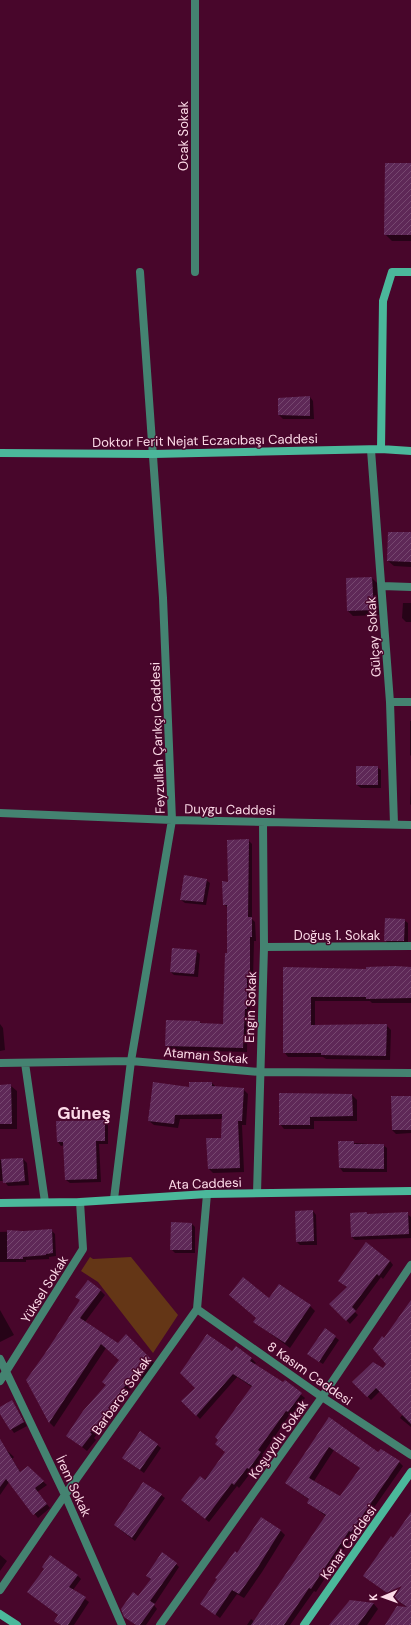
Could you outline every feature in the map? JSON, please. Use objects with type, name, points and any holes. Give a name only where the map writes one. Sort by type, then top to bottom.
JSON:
[{"type":"main road","points":[[381,449],[382,301],[392,272],[411,272]]},
{"type":"main road","name":"Doktor Ferit Nejat Eczacıbaşı Caddesi","points":[[0,453],[153,454],[381,449],[411,450]]},
{"type":"main road","name":"Ata Caddesi","points":[[0,1203],[80,1202],[207,1194],[411,1191]]},
{"type":"main road","name":"Kenar Caddesi","points":[[304,1625],[411,1472]]},
{"type":"main road","points":[[0,1614],[17,1625]]},
{"type":"street","name":"Ocak Sokak","points":[[194,272],[195,0]]},
{"type":"street","name":"Feyzullah Çarıkçı Caddesi","points":[[114,1199],[131,1061],[172,820],[163,598],[140,272]]},
{"type":"street","name":"Gülçay Sokak","points":[[371,450],[390,702],[394,824]]},
{"type":"street","points":[[382,586],[411,586]]},
{"type":"street","points":[[390,702],[411,702]]},
{"type":"street","name":"Duygu Caddesi","points":[[0,813],[172,820],[411,825]]},
{"type":"street","name":"Engin Sokak","points":[[257,1193],[264,947],[263,822]]},
{"type":"street","name":"Doğuş 1. Sokak","points":[[264,947],[411,946]]},
{"type":"street","name":"Ataman Sokak","points":[[0,1063],[131,1061],[260,1072],[411,1073]]},
{"type":"street","points":[[25,1063],[45,1202]]},
{"type":"street","points":[[197,1309],[207,1194]]},
{"type":"street","name":"Yüksel Sokak","points":[[0,1381],[83,1249],[80,1202]]},
{"type":"street","name":"Koşuyolu Sokak","points":[[160,1625],[322,1397],[411,1266]]},
{"type":"street","name":"8 Kasım Caddesi","points":[[197,1309],[322,1397],[411,1455]]},
{"type":"street","name":"Barbaros Sokak","points":[[0,1590],[65,1495],[197,1309]]},
{"type":"street","name":"İrem Sokak","points":[[0,1359],[65,1495],[122,1625]]},
{"type":"shaded area","points":[[90,1257],[93,1259],[131,1257],[178,1315],[153,1353],[98,1282],[81,1271]]},
{"type":"building","points":[[385,163],[411,163],[411,235],[384,235]]},
{"type":"building","points":[[310,396],[310,416],[278,415],[278,398]]},
{"type":"building","points":[[388,532],[411,532],[411,562],[387,561]]},
{"type":"building","points":[[372,577],[374,610],[347,611],[346,578]]},
{"type":"building","points":[[356,766],[378,766],[378,785],[356,785]]},
{"type":"building","points":[[249,839],[248,917],[252,917],[252,937],[250,937],[250,975],[247,975],[247,1009],[245,1009],[243,1048],[165,1046],[166,1020],[200,1021],[200,1023],[223,1024],[225,953],[227,953],[227,905],[223,905],[222,881],[228,882],[227,840]]},
{"type":"building","points":[[184,875],[207,879],[203,902],[180,900]]},
{"type":"building","points":[[385,918],[405,919],[404,941],[384,941]]},
{"type":"building","points":[[172,948],[197,950],[194,974],[170,972]]},
{"type":"building","points":[[283,967],[366,969],[366,967],[411,967],[411,998],[366,999],[366,997],[311,997],[311,1025],[387,1024],[386,1056],[283,1053]]},
{"type":"building","points":[[153,1082],[189,1087],[189,1082],[212,1082],[212,1086],[244,1088],[242,1121],[238,1121],[240,1168],[208,1169],[206,1138],[221,1138],[222,1114],[175,1115],[174,1124],[148,1121]]},
{"type":"building","points":[[11,1084],[12,1124],[0,1124],[0,1085]]},
{"type":"building","points":[[279,1093],[352,1094],[353,1116],[310,1117],[310,1125],[279,1125]]},
{"type":"building","points":[[391,1096],[411,1096],[411,1130],[392,1130]]},
{"type":"building","points":[[105,1120],[105,1141],[96,1141],[97,1179],[65,1180],[63,1142],[57,1142],[56,1121]]},
{"type":"building","points":[[338,1141],[354,1141],[354,1144],[384,1144],[384,1169],[339,1168]]},
{"type":"building","points":[[23,1158],[25,1181],[3,1183],[1,1159]]},
{"type":"building","points":[[313,1210],[314,1241],[296,1242],[295,1211]]},
{"type":"building","points":[[367,1212],[367,1214],[408,1212],[409,1234],[351,1237],[350,1213]]},
{"type":"building","points":[[171,1222],[192,1223],[192,1250],[170,1250]]},
{"type":"building","points":[[52,1229],[53,1253],[23,1257],[23,1259],[7,1259],[7,1230],[23,1231]]},
{"type":"building","points":[[366,1242],[390,1261],[379,1276],[377,1274],[352,1307],[356,1311],[346,1321],[329,1304],[347,1287],[338,1281]]},
{"type":"building","points":[[243,1277],[269,1298],[279,1284],[311,1305],[285,1343],[253,1322],[256,1318],[229,1295]]},
{"type":"building","points":[[88,1280],[101,1290],[80,1318],[118,1343],[126,1334],[152,1360],[138,1376],[135,1373],[108,1408],[110,1409],[90,1433],[92,1434],[82,1447],[66,1436],[83,1411],[106,1385],[102,1382],[119,1360],[101,1344],[49,1423],[26,1380],[80,1300],[75,1297]]},
{"type":"building","points":[[411,1300],[411,1424],[376,1388],[367,1397],[352,1382],[373,1362],[383,1368],[386,1364],[373,1349],[382,1336],[384,1338]]},
{"type":"building","points":[[325,1328],[336,1336],[319,1362],[307,1354]]},
{"type":"building","points":[[207,1334],[232,1351],[236,1346],[252,1358],[250,1361],[283,1382],[285,1380],[302,1393],[288,1412],[286,1411],[258,1450],[261,1452],[249,1469],[247,1468],[234,1485],[232,1483],[205,1519],[181,1500],[200,1476],[205,1480],[225,1452],[215,1444],[218,1440],[215,1437],[252,1386],[233,1374],[196,1416],[181,1401],[195,1388],[180,1373]]},
{"type":"building","points":[[12,1400],[24,1422],[10,1430],[0,1414],[0,1407]]},
{"type":"building","points":[[329,1417],[378,1452],[381,1449],[400,1461],[351,1532],[349,1531],[311,1589],[309,1588],[284,1625],[251,1625],[326,1515],[307,1503],[309,1499],[285,1483]],"holes":[[[329,1447],[360,1468],[340,1496],[309,1478]]]},
{"type":"building","points":[[140,1431],[158,1444],[140,1470],[122,1458]]},
{"type":"building","points":[[0,1439],[20,1472],[28,1466],[44,1481],[35,1488],[47,1504],[33,1515],[6,1479],[0,1487]]},
{"type":"building","points":[[143,1482],[162,1494],[132,1538],[114,1525]]},
{"type":"building","points":[[411,1512],[411,1625],[385,1625],[397,1606],[407,1607],[363,1576],[391,1536],[393,1538]]},
{"type":"building","points":[[261,1517],[281,1530],[239,1594],[232,1590],[215,1615],[200,1604],[217,1579],[215,1578],[235,1551],[237,1553]]},
{"type":"building","points":[[162,1552],[177,1563],[150,1601],[155,1604],[140,1625],[136,1625],[124,1617],[121,1609],[133,1592],[138,1596],[151,1579],[146,1576]]},
{"type":"building","points":[[50,1555],[78,1575],[69,1587],[86,1597],[68,1625],[61,1625],[54,1621],[58,1615],[27,1592],[44,1569],[42,1567]]},
{"type":"building","points":[[350,1600],[374,1603],[358,1625],[329,1625]]},
{"type":"district","name":"Güneş","points":[[84,1113]]}]
